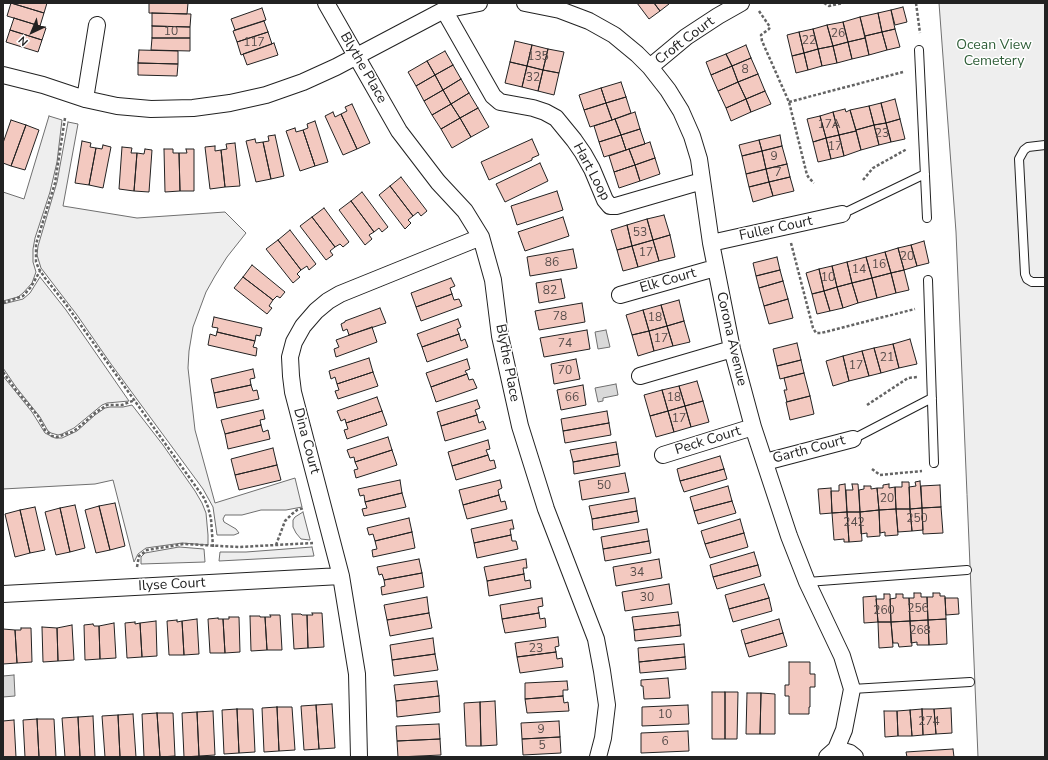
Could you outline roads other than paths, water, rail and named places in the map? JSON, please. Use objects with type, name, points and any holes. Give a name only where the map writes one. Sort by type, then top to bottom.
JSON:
[{"type":"street","name":"Blythe Place","points":[[326,3],[399,131],[438,182],[465,211],[481,237],[492,280],[500,336],[520,426],[546,509],[596,639],[606,705],[603,738],[598,757]]},
{"type":"street","points":[[3,75],[43,85],[85,99],[118,106],[151,109],[193,108],[230,103],[266,95],[303,82],[356,57],[444,10],[479,3]]},
{"type":"street","name":"Corona Avenue","points":[[525,3],[560,10],[588,21],[614,35],[650,67],[668,90],[692,136],[699,159],[715,268],[732,349],[753,427],[807,582],[842,656],[852,690],[844,730],[831,753]]},
{"type":"street","name":"Croft Court","points":[[650,67],[686,37],[741,3]]},
{"type":"street","name":"Hart Loop","points":[[444,10],[493,96],[500,102],[533,108],[556,118],[583,153],[592,169],[605,200],[610,206],[616,206],[702,181]]},
{"type":"street","points":[[85,99],[97,25]]},
{"type":"street","name":"Fuller Court","points":[[711,243],[842,214]]},
{"type":"street","name":"Dina Court","points":[[359,757],[357,674],[341,576],[293,392],[290,357],[294,342],[303,326],[316,311],[328,301],[340,294],[481,237]]},
{"type":"street","name":"Elk Court","points":[[620,295],[715,268]]},
{"type":"street","points":[[640,376],[732,349]]},
{"type":"street","name":"Peck Court","points":[[663,456],[753,427]]},
{"type":"street","name":"Garth Court","points":[[765,462],[853,439]]},
{"type":"street","name":"Ilyse Court","points":[[3,594],[341,576]]},
{"type":"street","points":[[831,753],[850,753],[855,757]]},
{"type":"lane","points":[[919,50],[926,218]]},
{"type":"lane","points":[[1045,145],[1028,147],[1020,154],[1019,159],[1025,274],[1027,279],[1032,282],[1045,282]]},
{"type":"lane","points":[[842,214],[925,174]]},
{"type":"lane","points":[[928,280],[934,463]]},
{"type":"lane","points":[[853,439],[932,398]]},
{"type":"lane","points":[[807,582],[967,570]]},
{"type":"lane","points":[[852,690],[970,682]]},
{"type":"park label","name":"Ocean View Cemetery","points":[[994,54]]}]
